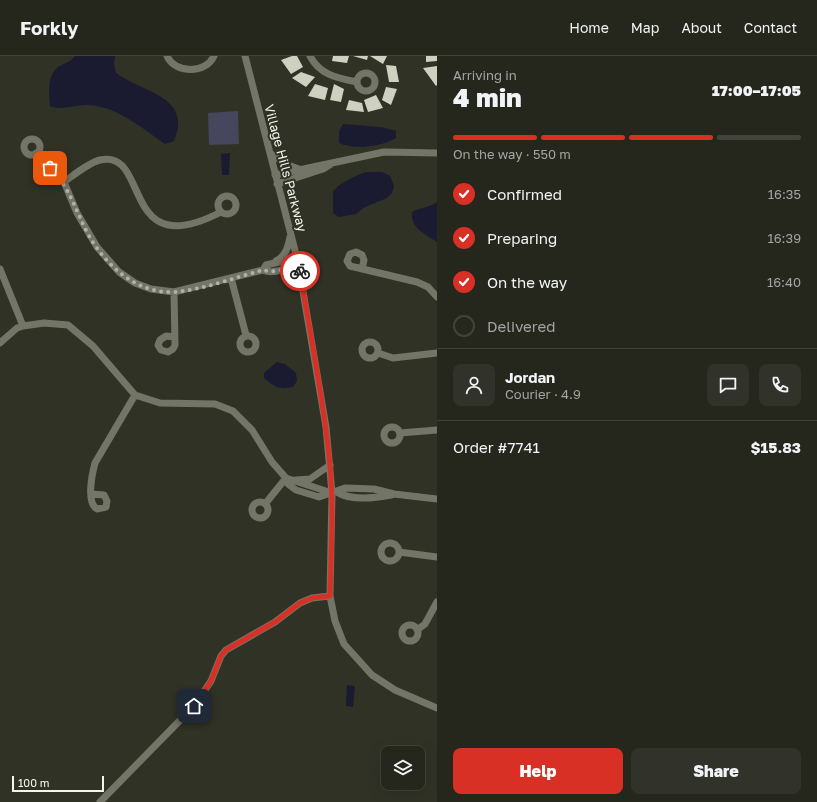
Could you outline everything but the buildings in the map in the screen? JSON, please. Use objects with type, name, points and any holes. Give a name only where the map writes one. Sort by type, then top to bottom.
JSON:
[{"type":"street","points":[[166,56],[177,67],[189,70],[203,67],[208,64],[214,56]]},
{"type":"street","name":"Village Hills Parkway","points":[[245,56],[298,262],[324,420],[334,492],[330,596],[334,621],[344,644],[352,655],[372,675],[395,690],[437,708]]},
{"type":"street","points":[[310,56],[315,64],[326,74],[357,82]]},
{"type":"street","points":[[275,175],[384,152],[437,153]]},
{"type":"street","points":[[36,153],[64,182],[77,213],[90,238],[112,266],[126,278],[143,286],[174,292],[263,270],[268,272],[289,268],[298,262]]},
{"type":"street","points":[[270,153],[285,164],[300,169]]},
{"type":"street","points":[[64,182],[98,160],[115,160],[125,167],[151,216],[162,224],[174,227],[221,212]]},
{"type":"street","points":[[277,184],[323,170],[332,164]]},
{"type":"street","points":[[263,270],[266,266],[281,258],[286,251],[291,234]]},
{"type":"street","points":[[271,264],[288,260],[298,262]]},
{"type":"street","points":[[362,268],[417,282],[428,287],[437,298]]},
{"type":"street","points":[[0,269],[23,326]]},
{"type":"street","points":[[231,278],[246,335]]},
{"type":"street","points":[[174,292],[174,340]]},
{"type":"street","points":[[0,343],[17,328],[23,326],[44,323],[68,325],[93,346],[135,394],[160,403],[215,404],[233,411],[252,430],[272,462],[286,478],[288,484],[296,490],[312,496],[322,497],[345,488],[374,489],[394,494],[437,499]]},
{"type":"street","points":[[378,353],[393,358],[437,353]]},
{"type":"street","points":[[91,494],[102,494],[107,501],[106,506],[100,510],[95,508],[92,504],[91,494],[92,475],[96,459],[135,394]]},
{"type":"street","points":[[400,433],[437,430]]},
{"type":"street","points":[[296,480],[310,479],[330,465]]},
{"type":"street","points":[[286,478],[334,492]]},
{"type":"street","points":[[265,504],[286,478]]},
{"type":"street","points":[[400,552],[437,557]]},
{"type":"street","points":[[100,802],[194,706],[211,681],[221,656],[226,650],[275,622],[300,603],[312,598],[330,596]]},
{"type":"street","points":[[417,630],[425,624],[437,602]]},
{"type":"shaded area","points":[[75,56],[115,56],[114,64],[116,73],[151,91],[171,105],[177,114],[178,126],[174,141],[165,144],[128,118],[97,106],[81,105],[59,108],[50,106],[49,86],[54,71]]},
{"type":"shaded area","points":[[238,111],[239,144],[209,145],[208,113]]},
{"type":"shaded area","points":[[343,124],[381,127],[396,131],[396,138],[383,144],[376,145],[360,147],[345,145],[339,143],[339,131]]},
{"type":"shaded area","points":[[230,153],[229,175],[222,175],[221,154]]},
{"type":"shaded area","points":[[366,172],[382,172],[390,176],[394,186],[392,193],[387,198],[365,207],[356,214],[339,217],[333,213],[333,191],[348,180]]},
{"type":"shaded area","points":[[437,202],[437,242],[419,230],[413,222],[412,212]]},
{"type":"shaded area","points":[[277,362],[285,364],[296,373],[297,381],[293,387],[277,387],[264,378],[264,373]]},
{"type":"shaded area","points":[[347,685],[355,686],[353,707],[346,706]]},
{"type":"way so far","points":[[50,168],[64,182],[77,213],[90,238],[104,257],[126,278],[143,286],[161,291],[174,292],[263,270],[268,272],[289,268],[298,262],[300,271]]},
{"type":"route","points":[[194,706],[211,681],[218,662],[226,650],[275,622],[300,603],[312,598],[330,596],[332,493],[330,465],[326,427],[300,271]]}]
